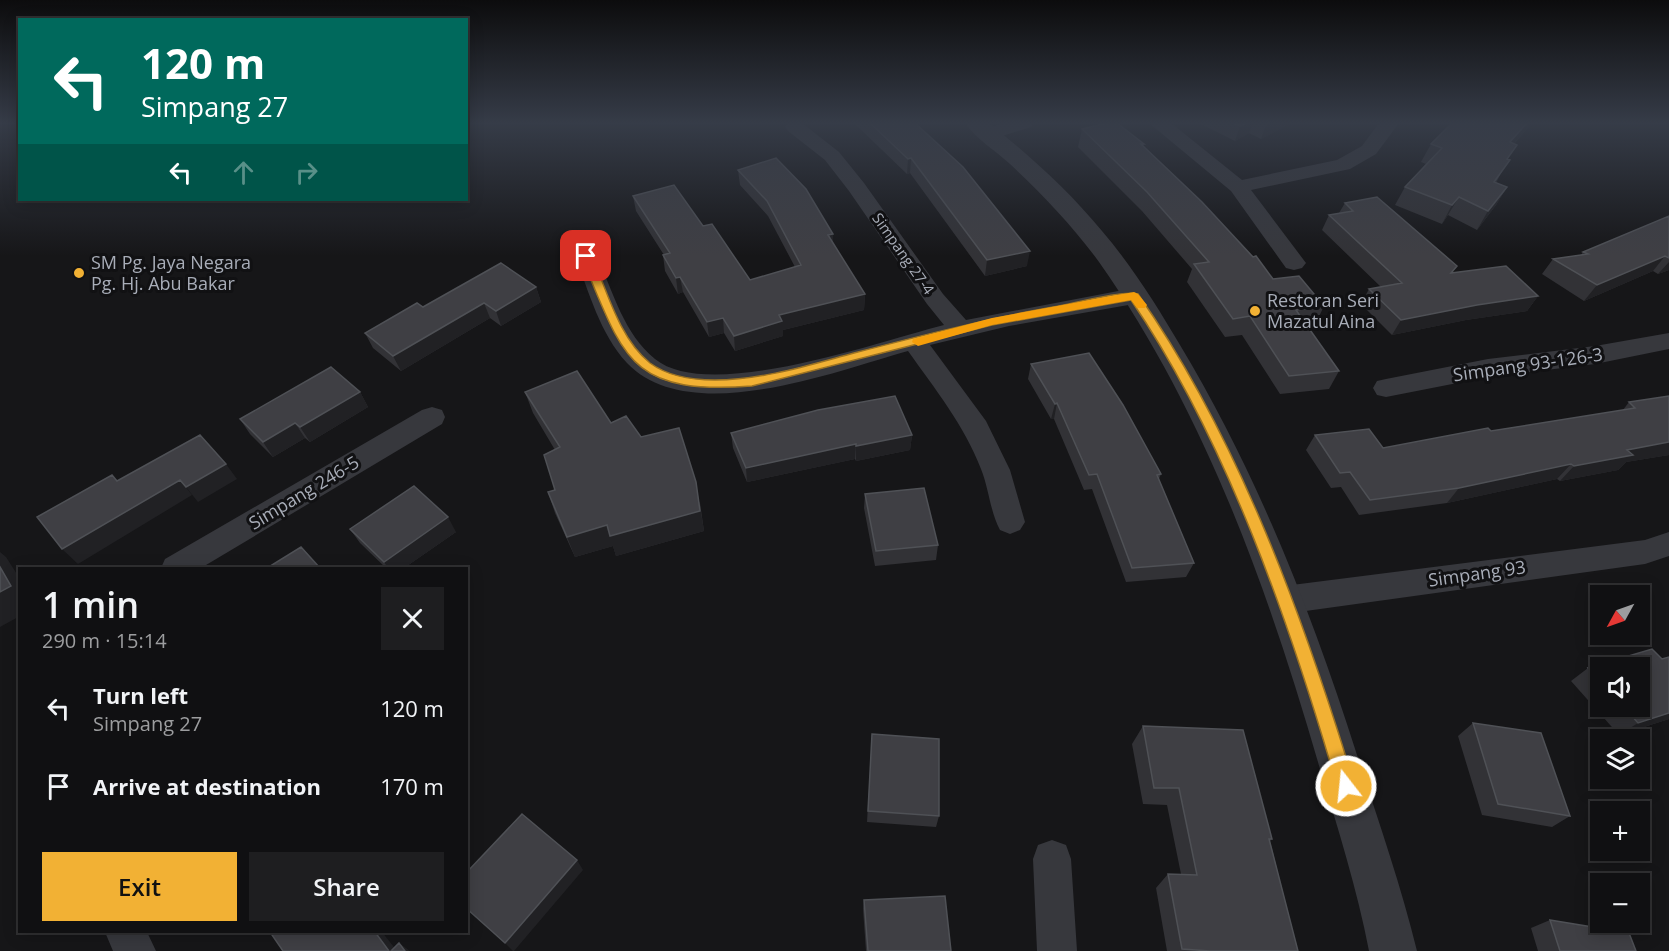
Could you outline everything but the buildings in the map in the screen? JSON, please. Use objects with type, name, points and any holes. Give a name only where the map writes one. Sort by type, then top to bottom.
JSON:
[{"type":"street","name":"Simpang 27-4","points":[[841,167],[934,299],[961,329]]},
{"type":"street","points":[[1027,167],[1078,220],[1108,256],[1161,336],[1194,394],[1242,495],[1284,600],[1320,700],[1393,951]]},
{"type":"street","points":[[1216,167],[1238,187],[1294,263]]},
{"type":"street","points":[[1238,187],[1332,167]]},
{"type":"street","points":[[586,256],[621,337],[633,353],[646,366],[662,376],[687,382],[716,384],[752,382],[961,329],[1134,296]]},
{"type":"street","name":"Simpang 93-126-3","points":[[1386,388],[1488,368],[1595,355],[1669,341]]},
{"type":"street","points":[[915,342],[972,421],[996,471],[1010,522]]},
{"type":"street","name":"Simpang 246-5","points":[[178,567],[432,417]]},
{"type":"street","name":"Simpang 93","points":[[1284,600],[1645,552],[1669,544]]},
{"type":"street","points":[[1052,859],[1057,951]]},
{"type":"street","points":[[126,933],[136,951]]},
{"type":"slow traffic","points":[[918,342],[992,322],[1134,296],[1141,305]]},
{"type":"place","name":"SM Pg. Jaya Negara Pg. Hj. Abu Bakar","points":[[79,273]]},
{"type":"place","name":"Restoran Seri Mazatul Aina","points":[[1255,311]]},
{"type":"route","points":[[586,256],[621,337],[633,353],[646,366],[662,376],[687,382],[716,384],[752,382],[992,322],[1134,296],[1161,336],[1194,394],[1242,495],[1284,600],[1320,700],[1346,786]]}]
